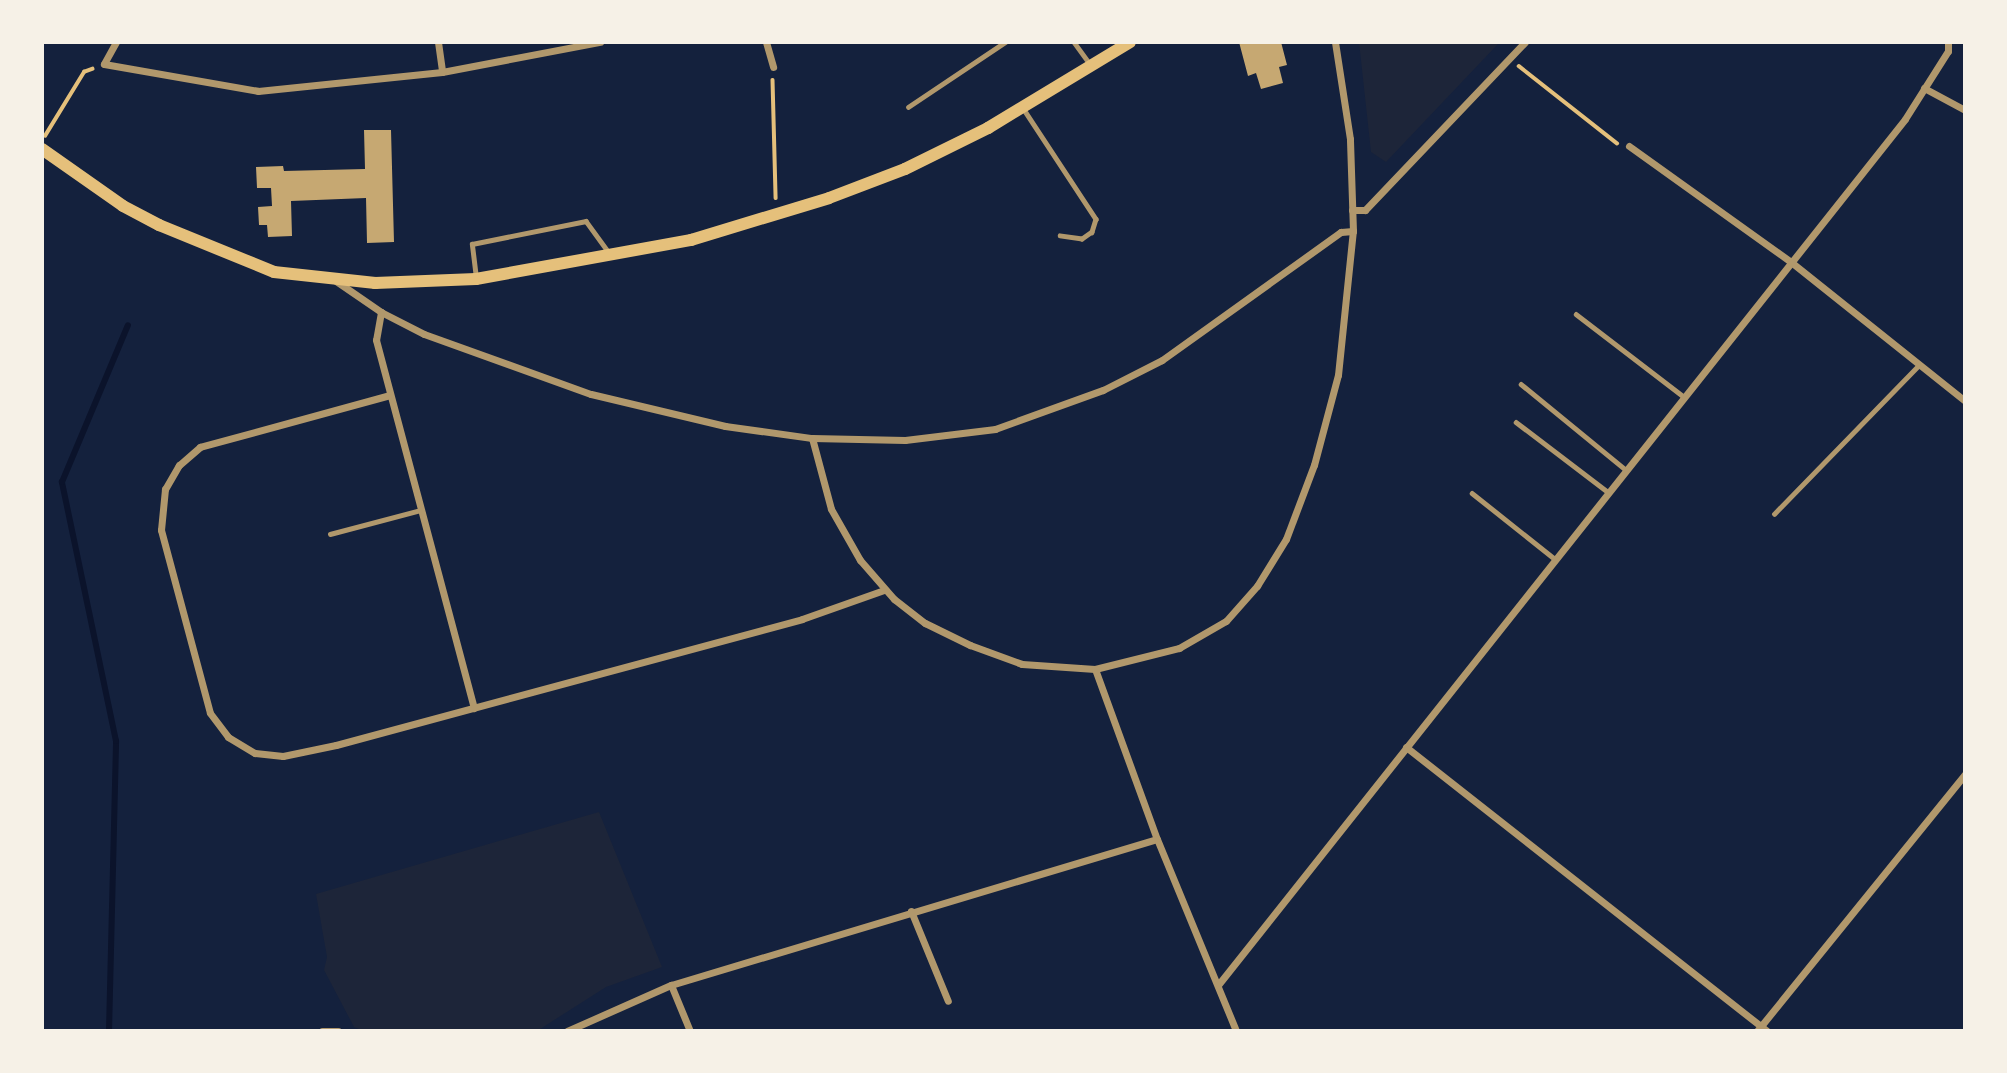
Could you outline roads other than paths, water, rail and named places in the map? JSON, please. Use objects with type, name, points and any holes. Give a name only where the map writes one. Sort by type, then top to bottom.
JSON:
[{"type":"main road","points":[[42,149],[122,206],[195,242],[274,272],[336,281],[418,283],[476,279],[691,240],[777,214],[905,169],[1022,107],[1130,42]]},
{"type":"street","points":[[116,42],[104,64],[258,91],[442,72],[600,42]]},
{"type":"street","points":[[438,42],[442,72]]},
{"type":"street","points":[[766,42],[774,67]]},
{"type":"street","points":[[812,438],[842,533],[884,590],[925,622],[997,656],[1036,665],[1095,669],[1154,657],[1203,635],[1245,602],[1278,553],[1329,419],[1343,344],[1353,231],[1350,139],[1335,42]]},
{"type":"street","points":[[1353,210],[1365,210],[1525,42]]},
{"type":"street","points":[[1218,985],[1791,262],[1924,88],[1948,51],[1948,42]]},
{"type":"street","points":[[1924,88],[1965,110]]},
{"type":"street","points":[[1629,146],[1791,262],[1965,401]]},
{"type":"street","points":[[336,281],[381,312],[493,362],[591,394],[725,426],[812,438],[855,441],[946,437],[995,429],[1068,406],[1162,360],[1341,232],[1353,231]]},
{"type":"street","points":[[381,312],[376,340],[474,708]]},
{"type":"street","points":[[390,395],[217,440],[188,455],[170,478],[161,499],[161,530],[209,713],[240,746],[256,753],[283,756],[474,708],[824,613],[884,590]]},
{"type":"street","points":[[1095,669],[1157,839],[1236,1031]]},
{"type":"street","points":[[1406,747],[1762,1029],[1965,774]]},
{"type":"street","points":[[566,1031],[671,985],[1157,839]]},
{"type":"street","points":[[911,911],[948,1001]]},
{"type":"street","points":[[671,985],[690,1031]]},
{"type":"street","points":[[322,1031],[338,1031]]},
{"type":"lane","points":[[908,107],[1005,42]]},
{"type":"lane","points":[[1074,42],[1091,65]]},
{"type":"lane","points":[[1022,107],[1096,219],[1092,232],[1082,239],[1060,236]]},
{"type":"lane","points":[[476,279],[472,244],[586,221],[611,254]]},
{"type":"lane","points":[[1576,314],[1684,397]]},
{"type":"lane","points":[[1774,514],[1920,365]]},
{"type":"lane","points":[[1521,384],[1626,470]]},
{"type":"lane","points":[[1516,422],[1609,493]]},
{"type":"lane","points":[[1472,493],[1556,559]]},
{"type":"lane","points":[[330,534],[421,510]]},
{"type":"waterway","points":[[109,1031],[116,741],[62,482],[128,325]]}]
